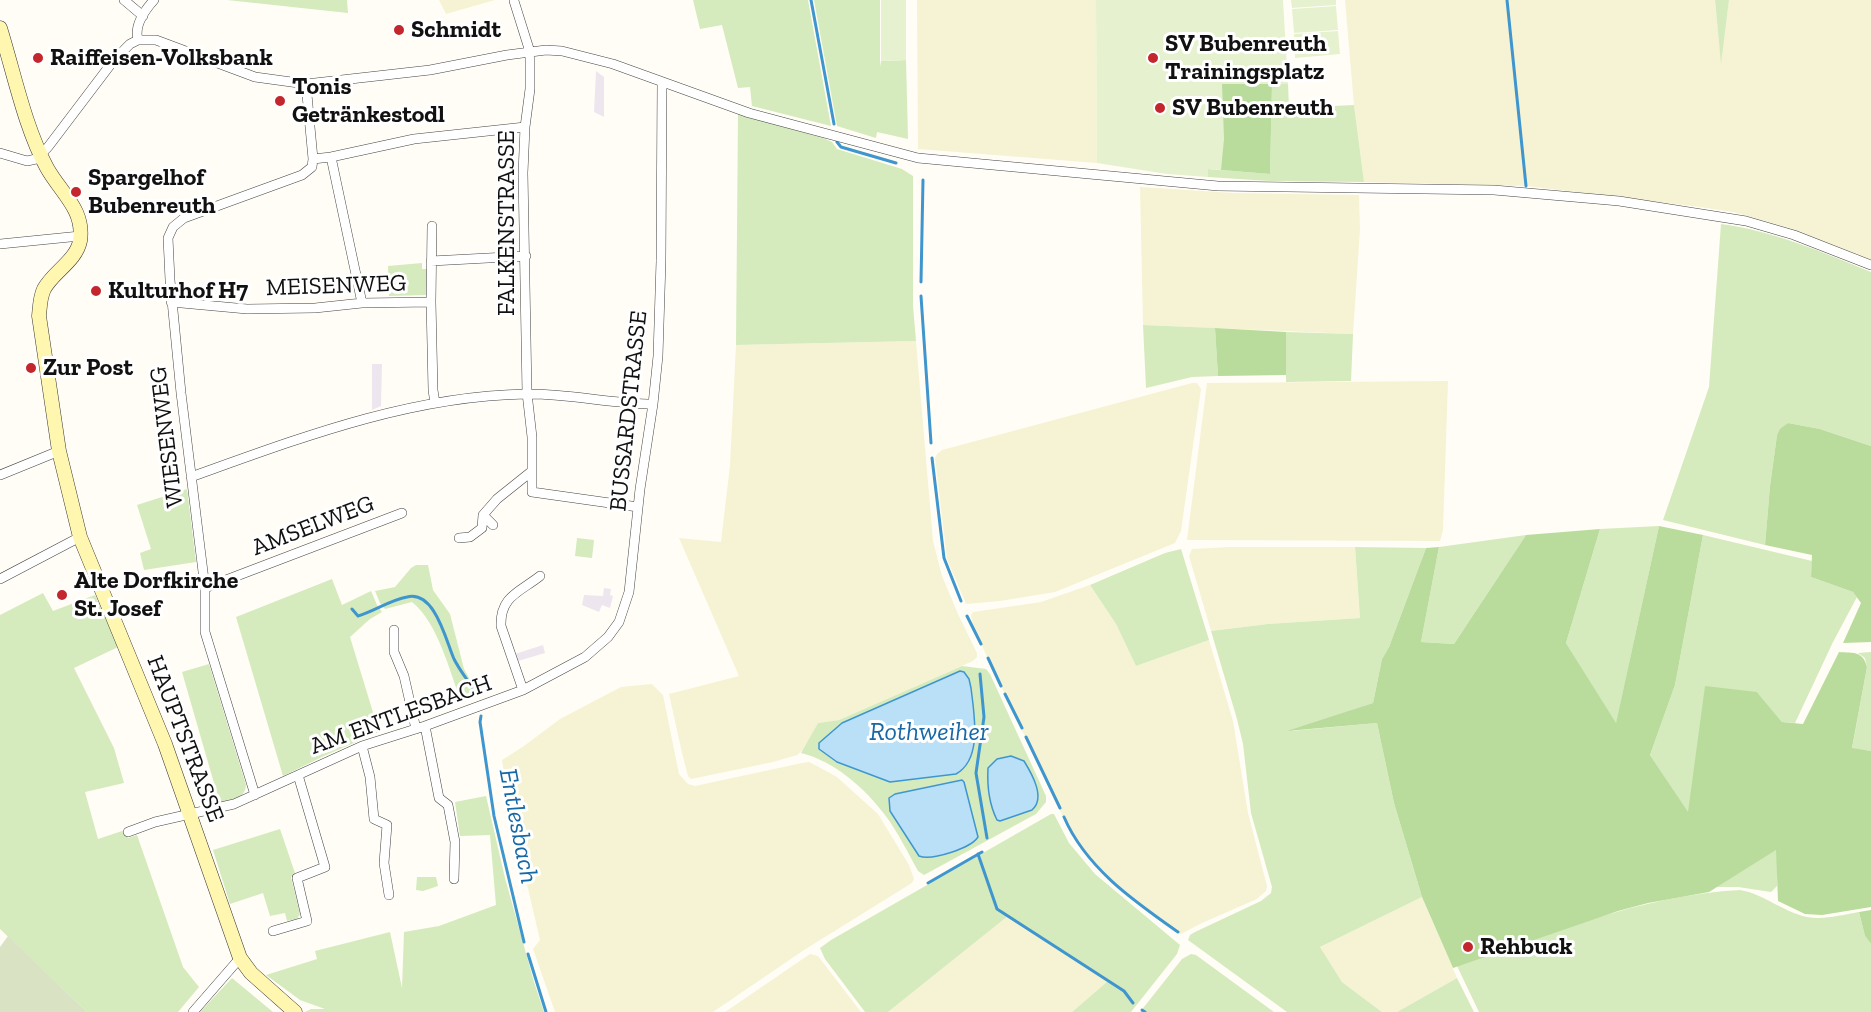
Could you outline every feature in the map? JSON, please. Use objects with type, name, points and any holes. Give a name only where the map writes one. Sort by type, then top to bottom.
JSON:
[{"type":"street","points":[[124,0],[143,16]]},
{"type":"street","points":[[138,40],[136,33],[143,16],[154,0]]},
{"type":"street","name":"FALKENSTRASSE","points":[[514,1],[530,52],[530,89],[525,127],[523,173],[527,393],[532,437],[532,471]]},
{"type":"street","points":[[0,28],[40,156],[75,207],[79,218],[80,236],[0,244]]},
{"type":"street","points":[[0,153],[27,161],[40,156],[73,117],[114,60],[130,44],[138,40],[156,40],[255,77],[306,84],[430,70],[546,50],[613,63],[749,113],[918,158],[1218,186],[1494,190],[1619,201],[1746,221],[1794,235],[1871,265]]},
{"type":"street","name":"BUSSARDSTRASSE","points":[[523,690],[585,657],[608,637],[619,622],[629,592],[659,342],[662,82]]},
{"type":"street","points":[[306,84],[313,159],[414,139],[525,127]]},
{"type":"street","points":[[332,157],[362,303]]},
{"type":"street","name":"WIESENWEG","points":[[255,795],[206,632],[205,588],[171,302],[168,238],[173,227],[184,218],[302,175],[312,167],[313,159]]},
{"type":"street","points":[[432,226],[431,302],[435,403]]},
{"type":"street","name":"HAUPTSTRASSE","points":[[80,236],[75,254],[50,280],[40,299],[40,331],[59,451],[80,537],[144,690],[191,814],[240,958],[252,973],[292,1010]]},
{"type":"street","points":[[432,261],[526,256]]},
{"type":"street","name":"MEISENWEG","points":[[171,302],[247,309],[431,302]]},
{"type":"street","points":[[191,477],[330,428],[435,403],[527,393],[631,404],[653,404]]},
{"type":"street","points":[[0,475],[59,451]]},
{"type":"street","points":[[459,538],[471,537],[482,528],[483,515],[495,497],[532,471]]},
{"type":"street","points":[[532,471],[532,492],[638,507]]},
{"type":"street","name":"AMSELWEG","points":[[205,588],[402,513]]},
{"type":"street","points":[[483,515],[493,525]]},
{"type":"street","points":[[0,579],[80,537]]},
{"type":"street","points":[[523,690],[501,626],[501,614],[504,604],[540,576]]},
{"type":"street","points":[[394,630],[393,652],[404,676],[439,798],[448,805],[455,842],[454,879]]},
{"type":"street","name":"AM ENTLESBACH","points":[[128,832],[155,822],[214,810],[255,795],[362,746],[523,690]]},
{"type":"street","points":[[362,746],[370,777],[374,819],[387,825],[384,863],[389,895]]},
{"type":"street","points":[[273,931],[307,921],[297,878],[325,867],[298,775]]},
{"type":"street","points":[[193,1012],[240,958]]},
{"type":"shaded area","points":[[439,0],[495,0],[446,14]]},
{"type":"shaded area","points":[[917,0],[1096,0],[1097,163],[918,149]]},
{"type":"shaded area","points":[[1345,0],[1715,0],[1721,60],[1729,0],[1871,0],[1871,260],[1786,227],[1733,212],[1526,186],[1364,182],[1354,105]]},
{"type":"shaded area","points":[[596,71],[604,77],[604,117],[594,112]]},
{"type":"shaded area","points":[[1140,187],[1234,193],[1359,195],[1360,229],[1353,334],[1143,325]]},
{"type":"shaded area","points":[[916,341],[933,541],[942,576],[977,657],[973,661],[839,720],[818,723],[804,749],[797,755],[691,779],[688,776],[682,753],[669,694],[739,676],[679,538],[721,542],[730,465],[736,345]]},
{"type":"shaded area","points":[[372,364],[382,364],[381,406],[372,410]]},
{"type":"shaded area","points":[[1448,381],[1443,530],[1440,541],[1187,540],[1207,383]]},
{"type":"shaded area","points":[[1197,383],[1201,389],[1181,531],[1175,543],[1055,592],[966,604],[947,559],[935,458],[937,454],[942,450]]},
{"type":"shaded area","points":[[1355,547],[1360,618],[1268,624],[1211,631],[1189,556],[1192,549]]},
{"type":"shaded area","points":[[1090,585],[1116,624],[1136,666],[1209,640],[1233,721],[1248,813],[1267,886],[1266,891],[1257,899],[1181,934],[1097,868],[1071,834],[973,627],[971,615],[973,612],[1041,602]]},
{"type":"shaded area","points":[[604,588],[611,589],[610,595],[613,596],[610,608],[602,605],[599,612],[582,605],[584,595],[603,596]]},
{"type":"shaded area","points":[[543,645],[545,653],[518,661],[515,654]]},
{"type":"shaded area","points":[[652,684],[663,695],[679,774],[688,784],[695,786],[809,762],[837,777],[878,814],[909,865],[914,879],[912,883],[804,950],[713,1012],[555,1012],[533,949],[540,940],[511,816],[502,760],[560,719],[621,687]]},
{"type":"shaded area","points":[[1422,897],[1457,978],[1397,1012],[1382,1012],[1342,982],[1320,947]]},
{"type":"shaded area","points":[[1008,916],[1108,981],[1072,1012],[888,1012]]},
{"type":"shaded area","points":[[810,954],[818,956],[861,1012],[725,1012]]},
{"type":"green space","points":[[227,0],[347,0],[348,13]]},
{"type":"green space","points":[[693,0],[808,0],[831,126],[752,106],[750,87],[738,88],[722,25],[700,29]]},
{"type":"green space","points":[[814,0],[880,0],[880,67],[881,61],[906,60],[908,139],[877,132],[876,138],[837,126]]},
{"type":"green space","points":[[881,0],[906,0],[906,60],[881,61]]},
{"type":"green space","name":"SV Bubenreuth","points":[[1096,0],[1283,0],[1288,84],[1222,84],[1224,139],[1221,170],[1208,169],[1208,177],[1167,174],[1097,163]]},
{"type":"green space","points":[[1291,0],[1336,0],[1336,5],[1292,8]]},
{"type":"green space","points":[[1715,0],[1729,0],[1721,64]]},
{"type":"green space","points":[[1336,6],[1338,30],[1294,33],[1292,9]]},
{"type":"green space","points":[[1338,31],[1340,54],[1295,58],[1294,34]]},
{"type":"green space","points":[[1221,84],[1272,84],[1270,174],[1221,170]]},
{"type":"green space","points":[[1272,84],[1288,84],[1289,108],[1354,105],[1364,182],[1270,181],[1208,177],[1208,169],[1270,174]]},
{"type":"green space","points":[[738,114],[823,138],[832,142],[837,149],[902,169],[913,176],[913,306],[916,341],[736,345]]},
{"type":"green space","points":[[1721,224],[1779,237],[1871,272],[1871,446],[1820,429],[1788,423],[1777,435],[1765,545],[1663,520],[1709,387]]},
{"type":"green space","points":[[422,263],[422,269],[427,269],[426,295],[389,296],[388,266]]},
{"type":"green space","points":[[1143,325],[1215,328],[1218,376],[1192,377],[1146,388]]},
{"type":"green space","points":[[1215,328],[1286,332],[1286,375],[1218,376]]},
{"type":"green space","points":[[1286,332],[1353,334],[1351,381],[1286,382]]},
{"type":"green space","points":[[1788,423],[1820,429],[1871,446],[1871,642],[1843,643],[1861,603],[1853,592],[1811,577],[1812,555],[1765,545],[1777,435],[1780,429]]},
{"type":"green space","points":[[187,489],[196,562],[144,570],[140,553],[151,549],[137,505]]},
{"type":"green space","points":[[1659,526],[1616,724],[1566,643],[1600,529]]},
{"type":"green space","points":[[1659,526],[1703,535],[1675,685],[1650,755],[1688,812],[1705,686],[1757,692],[1782,722],[1803,724],[1839,652],[1860,655],[1867,667],[1852,748],[1871,751],[1871,907],[1822,915],[1805,914],[1778,901],[1776,850],[1709,892],[1618,911],[1453,968],[1422,897],[1394,803],[1377,723],[1287,731],[1373,703],[1382,659],[1389,647],[1426,548],[1439,547],[1421,642],[1454,644],[1526,535],[1600,529],[1566,643],[1616,723]]},
{"type":"green space","points":[[1526,535],[1454,644],[1421,642],[1439,547]]},
{"type":"green space","points":[[1703,535],[1812,561],[1811,577],[1853,592],[1857,597],[1795,723],[1782,722],[1757,692],[1688,813],[1650,755],[1675,685]]},
{"type":"green space","points":[[577,538],[594,540],[592,558],[575,556]]},
{"type":"green space","points":[[1355,547],[1426,548],[1389,647],[1382,659],[1373,703],[1291,731],[1377,723],[1394,803],[1422,897],[1320,947],[1342,982],[1382,1012],[1287,1012],[1188,940],[1195,932],[1261,901],[1271,893],[1272,887],[1251,813],[1243,744],[1211,631],[1268,624],[1360,618]]},
{"type":"green space","points":[[1181,549],[1209,640],[1136,666],[1116,624],[1090,585],[1165,553]]},
{"type":"green space","points":[[416,565],[428,565],[433,590],[450,614],[464,669],[482,694],[461,701],[436,634],[412,602],[385,609],[380,603],[375,591],[395,587]]},
{"type":"green space","points":[[332,579],[342,605],[371,591],[382,612],[370,619],[350,637],[379,732],[283,776],[236,617]]},
{"type":"green space","points":[[43,593],[53,611],[95,595],[118,647],[74,668],[114,748],[124,783],[85,792],[98,839],[125,830],[128,838],[137,835],[183,967],[199,987],[178,1012],[87,1012],[0,929],[0,615]]},
{"type":"green space","points":[[1871,652],[1871,751],[1852,749],[1867,667],[1865,658],[1858,653]]},
{"type":"green space","points":[[209,664],[246,785],[240,796],[220,804],[182,672]]},
{"type":"green space","points":[[962,666],[986,669],[1046,796],[1046,802],[1036,814],[924,875],[918,871],[890,822],[868,795],[837,769],[801,753],[818,723],[839,720]],"holes":[[[960,671],[971,688],[974,724],[971,756],[964,769],[956,774],[890,782],[842,723]],[[960,780],[964,782],[978,838],[976,841],[920,856],[890,811],[895,794]]]},
{"type":"green space","points":[[486,796],[505,878],[544,1012],[305,1012],[311,1009],[325,1009],[300,1000],[266,975],[317,959],[315,951],[390,932],[402,988],[404,932],[439,926],[496,905],[490,835],[460,836],[455,802]]},
{"type":"green space","points":[[1054,814],[1069,843],[1095,874],[1180,945],[1177,954],[1131,1012],[1072,1012],[1108,981],[1008,916],[888,1012],[865,1012],[825,959],[820,948]]},
{"type":"green space","points":[[280,829],[295,873],[291,877],[300,914],[297,919],[287,921],[285,913],[270,916],[263,893],[230,904],[213,850]]},
{"type":"green space","points":[[1777,849],[1777,886],[1771,892],[1738,887],[1716,887]]},
{"type":"green space","points":[[417,877],[436,877],[438,886],[423,891],[416,890]]},
{"type":"green space","points":[[1740,890],[1807,917],[1826,918],[1859,912],[1865,936],[1871,944],[1871,1012],[1479,1012],[1457,966],[1561,929],[1632,908],[1703,893]]},
{"type":"green space","points":[[1871,910],[1871,944],[1865,936],[1859,912]]},
{"type":"green space","points":[[8,936],[87,1012],[0,1012],[0,947]]},
{"type":"green space","points":[[1191,954],[1196,955],[1274,1012],[1140,1012],[1182,959]]},
{"type":"green space","points":[[232,978],[273,1012],[200,1012]]},
{"type":"green space","points":[[1457,978],[1474,1012],[1397,1012]]},
{"type":"water","name":"Rothweiher","points":[[960,671],[964,672],[969,679],[975,735],[970,758],[965,767],[956,774],[890,782],[837,762],[819,749],[819,743],[842,723]]},
{"type":"water","name":"Rothweiher","points":[[1011,756],[1024,761],[1031,772],[1038,799],[1032,810],[1000,821],[994,814],[990,801],[988,768],[997,759]]},
{"type":"water","name":"Rothweiher","points":[[962,780],[978,837],[968,845],[951,852],[933,857],[919,856],[890,811],[889,798],[895,794]]},
{"type":"waterway","points":[[811,0],[834,124]]},
{"type":"waterway","points":[[1507,0],[1526,186]]},
{"type":"waterway","points":[[837,142],[841,147],[896,163]]},
{"type":"waterway","points":[[921,282],[923,180]]},
{"type":"waterway","points":[[921,296],[931,443]]},
{"type":"waterway","points":[[932,458],[944,558],[961,601]]},
{"type":"waterway","name":"Entlesbach","points":[[352,609],[358,616],[407,597],[417,597],[425,601],[438,619],[454,659],[472,687]]},
{"type":"waterway","points":[[967,616],[981,644]]},
{"type":"waterway","points":[[988,658],[1001,686]]},
{"type":"waterway","points":[[980,674],[984,717],[976,773],[987,838]]},
{"type":"waterway","points":[[1005,694],[1022,728]]},
{"type":"waterway","name":"Entlesbach","points":[[481,716],[494,816],[524,942]]},
{"type":"waterway","points":[[1026,737],[1060,808]]},
{"type":"waterway","points":[[1064,817],[1073,835],[1098,868],[1128,895],[1178,932]]},
{"type":"waterway","points":[[928,883],[982,852]]},
{"type":"waterway","points":[[978,854],[997,909],[1124,991],[1133,1003]]},
{"type":"waterway","points":[[528,954],[546,1012]]},
{"type":"place","name":"Schmidt","points":[[399,30]]},
{"type":"place","name":"Raiffeisen-Volksbank","points":[[38,58]]},
{"type":"place","name":"SV Bubenreuth Trainingsplatz","points":[[1153,58]]},
{"type":"place","name":"Tonis Getränkestodl","points":[[280,101]]},
{"type":"place","name":"SV Bubenreuth","points":[[1160,108]]},
{"type":"place","name":"Spargelhof Bubenreuth","points":[[76,192]]},
{"type":"place","name":"Kulturhof H7","points":[[96,291]]},
{"type":"place","name":"Zur Post","points":[[31,368]]},
{"type":"place","name":"Alte Dorfkirche St. Josef","points":[[62,595]]},
{"type":"place","name":"Rehbuck","points":[[1468,947]]}]
